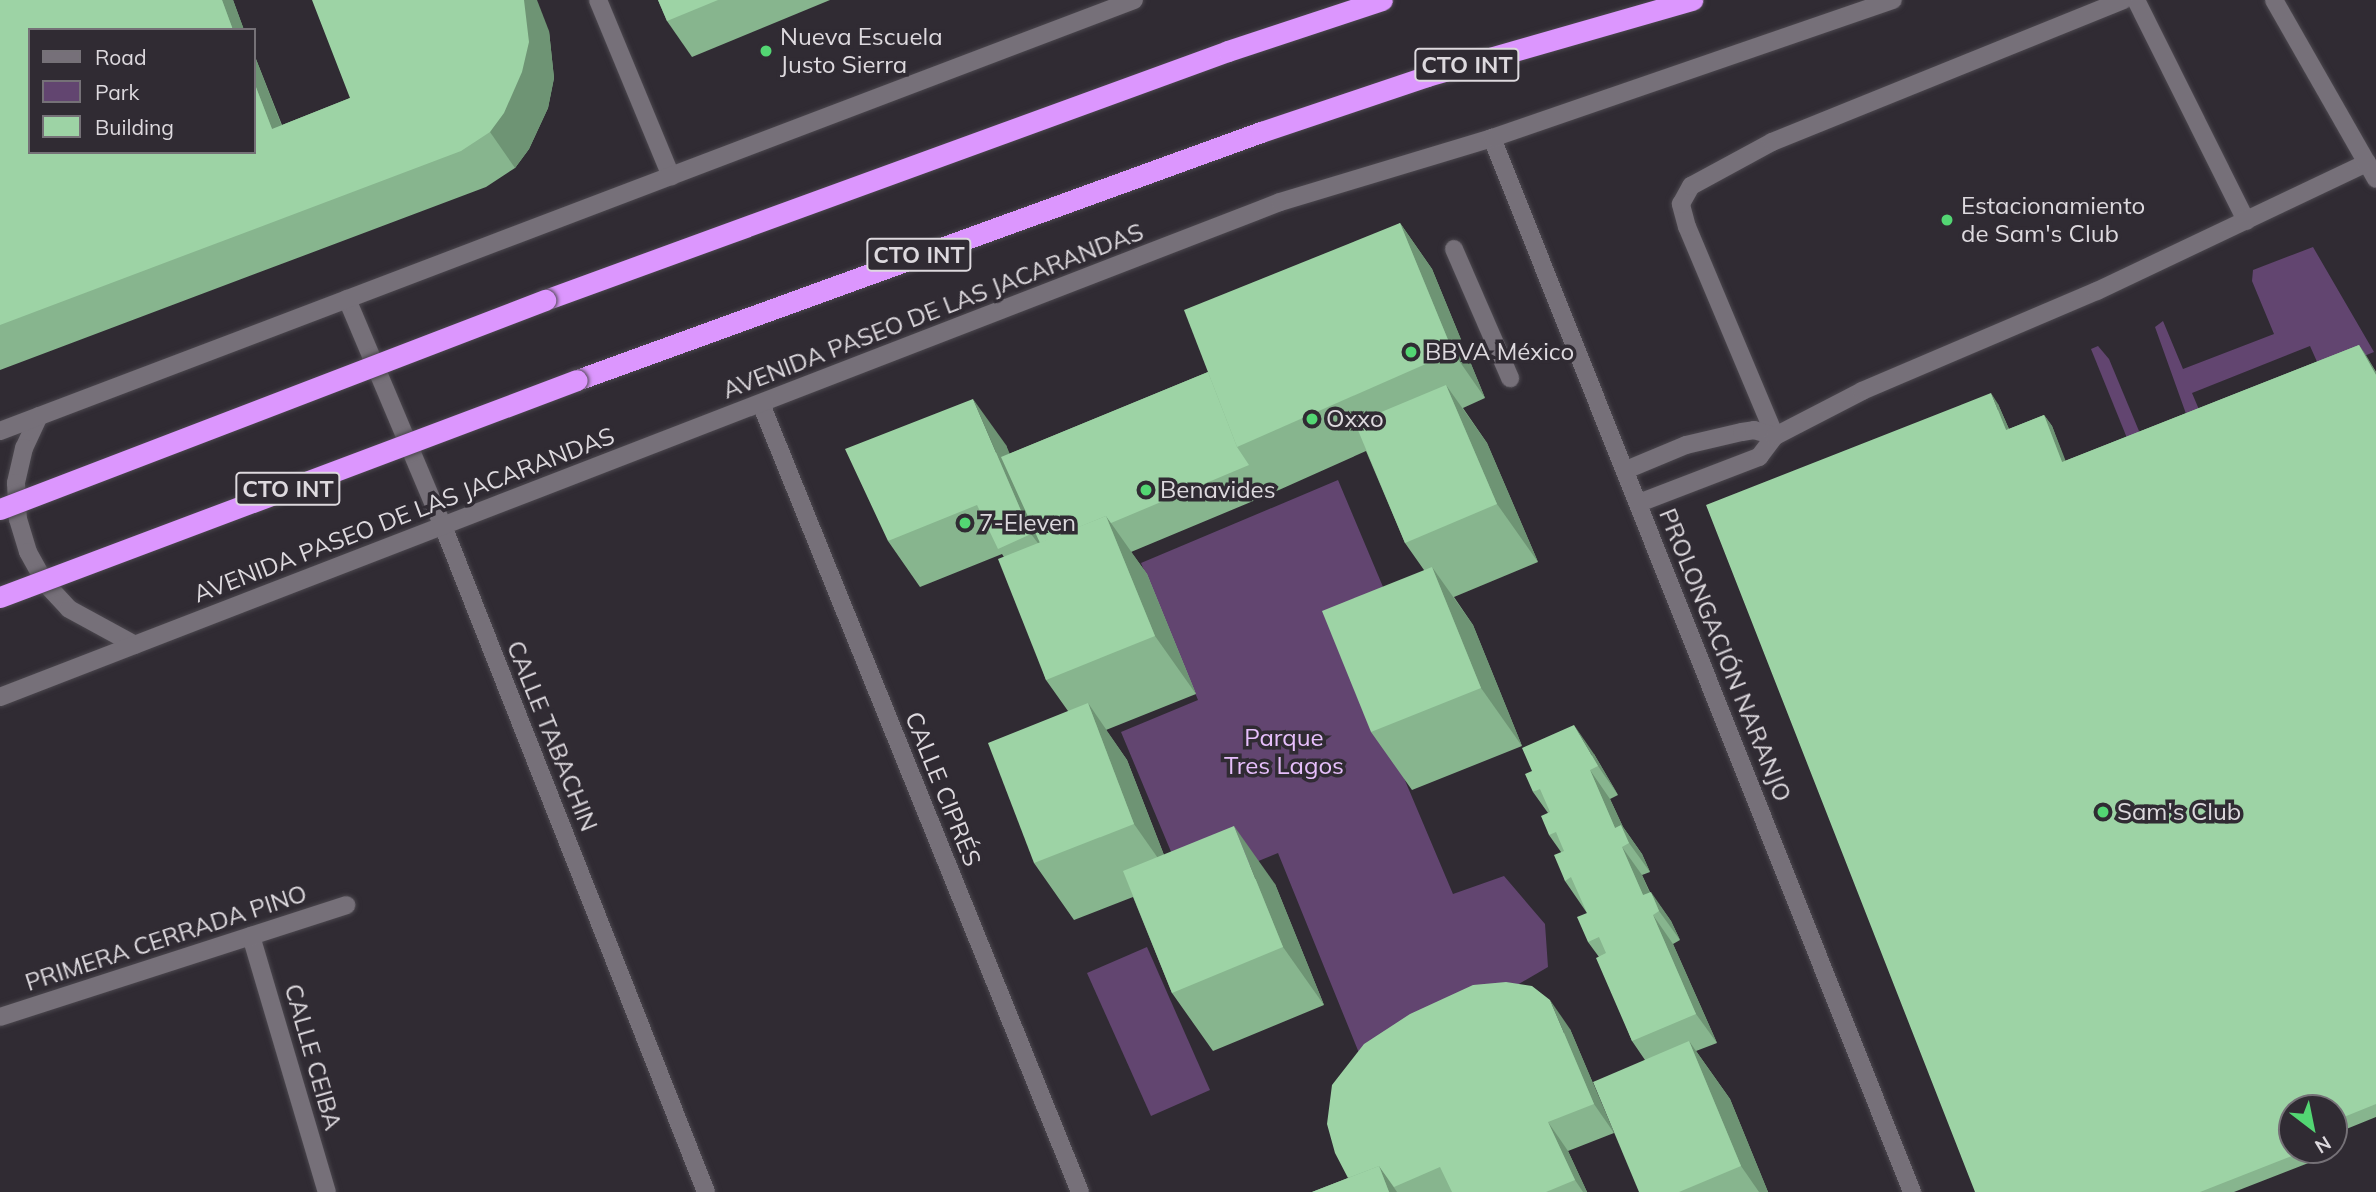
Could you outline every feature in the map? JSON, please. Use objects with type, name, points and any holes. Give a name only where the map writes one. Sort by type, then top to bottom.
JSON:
[{"type":"highway","points":[[0,509],[545,300],[1228,51],[1382,0]]},
{"type":"highway","name":"CTO INT","points":[[0,597],[577,380],[1274,128],[1427,76],[1692,0]]},
{"type":"street","points":[[598,0],[671,176]]},
{"type":"street","points":[[0,431],[1134,0]]},
{"type":"street","name":"AVENIDA PASEO DE LAS JACARANDAS","points":[[0,697],[1280,202],[1492,138],[1893,0]]},
{"type":"street","points":[[1775,436],[1687,227],[1681,204],[1691,186],[1772,142],[2123,0]]},
{"type":"street","points":[[2136,0],[2246,221]]},
{"type":"street","points":[[2274,0],[2376,179]]},
{"type":"street","name":"PROLONGACIÓN NARANJO","points":[[1492,138],[1912,1192]]},
{"type":"street","points":[[1639,503],[1759,457],[1775,436],[1948,351],[2097,290],[2367,163]]},
{"type":"street","points":[[1454,249],[1510,378]]},
{"type":"street","name":"CALLE TABACHIN","points":[[347,299],[443,526],[706,1192]]},
{"type":"street","name":"CALLE CIPRÉS","points":[[761,404],[1080,1192]]},
{"type":"street","points":[[39,416],[23,448],[16,483],[18,519],[28,552],[45,583],[69,609],[135,645]]},
{"type":"street","points":[[1626,470],[1686,445],[1742,432],[1754,430],[1775,436]]},
{"type":"street","name":"PRIMERA CERRADA PINO","points":[[0,1017],[346,905]]},
{"type":"street","name":"CALLE CEIBA","points":[[251,936],[327,1192]]},
{"type":"green space","points":[[2313,247],[2374,352],[2322,373],[2310,346],[2192,393],[2203,419],[2190,425],[2155,327],[2163,321],[2183,369],[2274,334],[2252,281],[2253,270]]},
{"type":"green space","points":[[2098,346],[2109,359],[2144,443],[2131,448],[2091,349]]},
{"type":"green space","name":"Parque Tres Lagos","points":[[1338,480],[1402,632],[1352,655],[1453,894],[1504,876],[1545,924],[1548,967],[1500,995],[1359,1053],[1278,853],[1187,890],[1121,732],[1198,700],[1141,563]]},
{"type":"green space","points":[[1147,947],[1210,1090],[1151,1116],[1087,973]]},
{"type":"building","points":[[0,0],[222,0],[232,28],[28,28],[28,154],[256,154],[256,87],[272,129],[350,98],[312,0],[524,0],[529,42],[522,72],[504,113],[490,132],[461,151],[0,325]]},
{"type":"building","points":[[658,0],[718,0],[667,21]]},
{"type":"building","points":[[1400,223],[1453,352],[1237,447],[1184,310]]},
{"type":"building","name":"Sam's Club","points":[[2359,345],[2376,375],[2376,1104],[2348,1115],[2348,1094],[2278,1094],[2278,1161],[2200,1192],[1975,1192],[1706,505],[1991,393],[2006,430],[2044,415],[2062,462]]},
{"type":"building","name":"Benavides","points":[[1208,372],[1237,447],[1249,465],[1111,523],[1106,516],[1040,543],[1001,457]]},
{"type":"building","points":[[1446,385],[1497,504],[1405,543],[1355,423]]},
{"type":"building","points":[[973,399],[1031,534],[998,549],[977,505],[888,541],[845,449]]},
{"type":"building","points":[[1106,516],[1155,636],[1046,680],[998,559]]},
{"type":"building","points":[[1432,567],[1481,688],[1371,732],[1322,611]]},
{"type":"building","points":[[1088,703],[1134,824],[1034,863],[988,743]]},
{"type":"building","points":[[1574,725],[1598,766],[1590,770],[1615,828],[1621,825],[1629,843],[1622,847],[1643,895],[1651,892],[1659,911],[1653,915],[1696,1014],[1632,1041],[1596,958],[1606,953],[1599,937],[1588,942],[1577,917],[1587,913],[1571,877],[1565,881],[1554,855],[1564,851],[1556,832],[1549,835],[1541,816],[1550,812],[1540,789],[1533,792],[1525,774],[1532,771],[1522,748]]},
{"type":"building","points":[[1234,826],[1283,947],[1172,993],[1123,871]]},
{"type":"building","points":[[1506,982],[1532,986],[1550,1000],[1594,1104],[1548,1122],[1575,1180],[1546,1192],[1452,1192],[1440,1167],[1394,1187],[1379,1166],[1348,1178],[1335,1153],[1327,1124],[1332,1085],[1364,1044],[1410,1014],[1473,985]]},
{"type":"building","points":[[1689,1041],[1741,1166],[1679,1192],[1639,1192],[1593,1082]]},
{"type":"building","points":[[1379,1166],[1389,1192],[1312,1192]]},
{"type":"place","name":"Nueva Escuela Justo Sierra","points":[[766,51]]},
{"type":"place","name":"Estacionamiento de Sam's Club","points":[[1947,220]]},
{"type":"place","name":"BBVA México","points":[[1411,352]]},
{"type":"place","name":"Oxxo","points":[[1312,419]]},
{"type":"place","name":"Benavides","points":[[1146,490]]},
{"type":"place","name":"7-Eleven","points":[[965,523]]},
{"type":"place","name":"Sam's Club","points":[[2103,812]]}]
